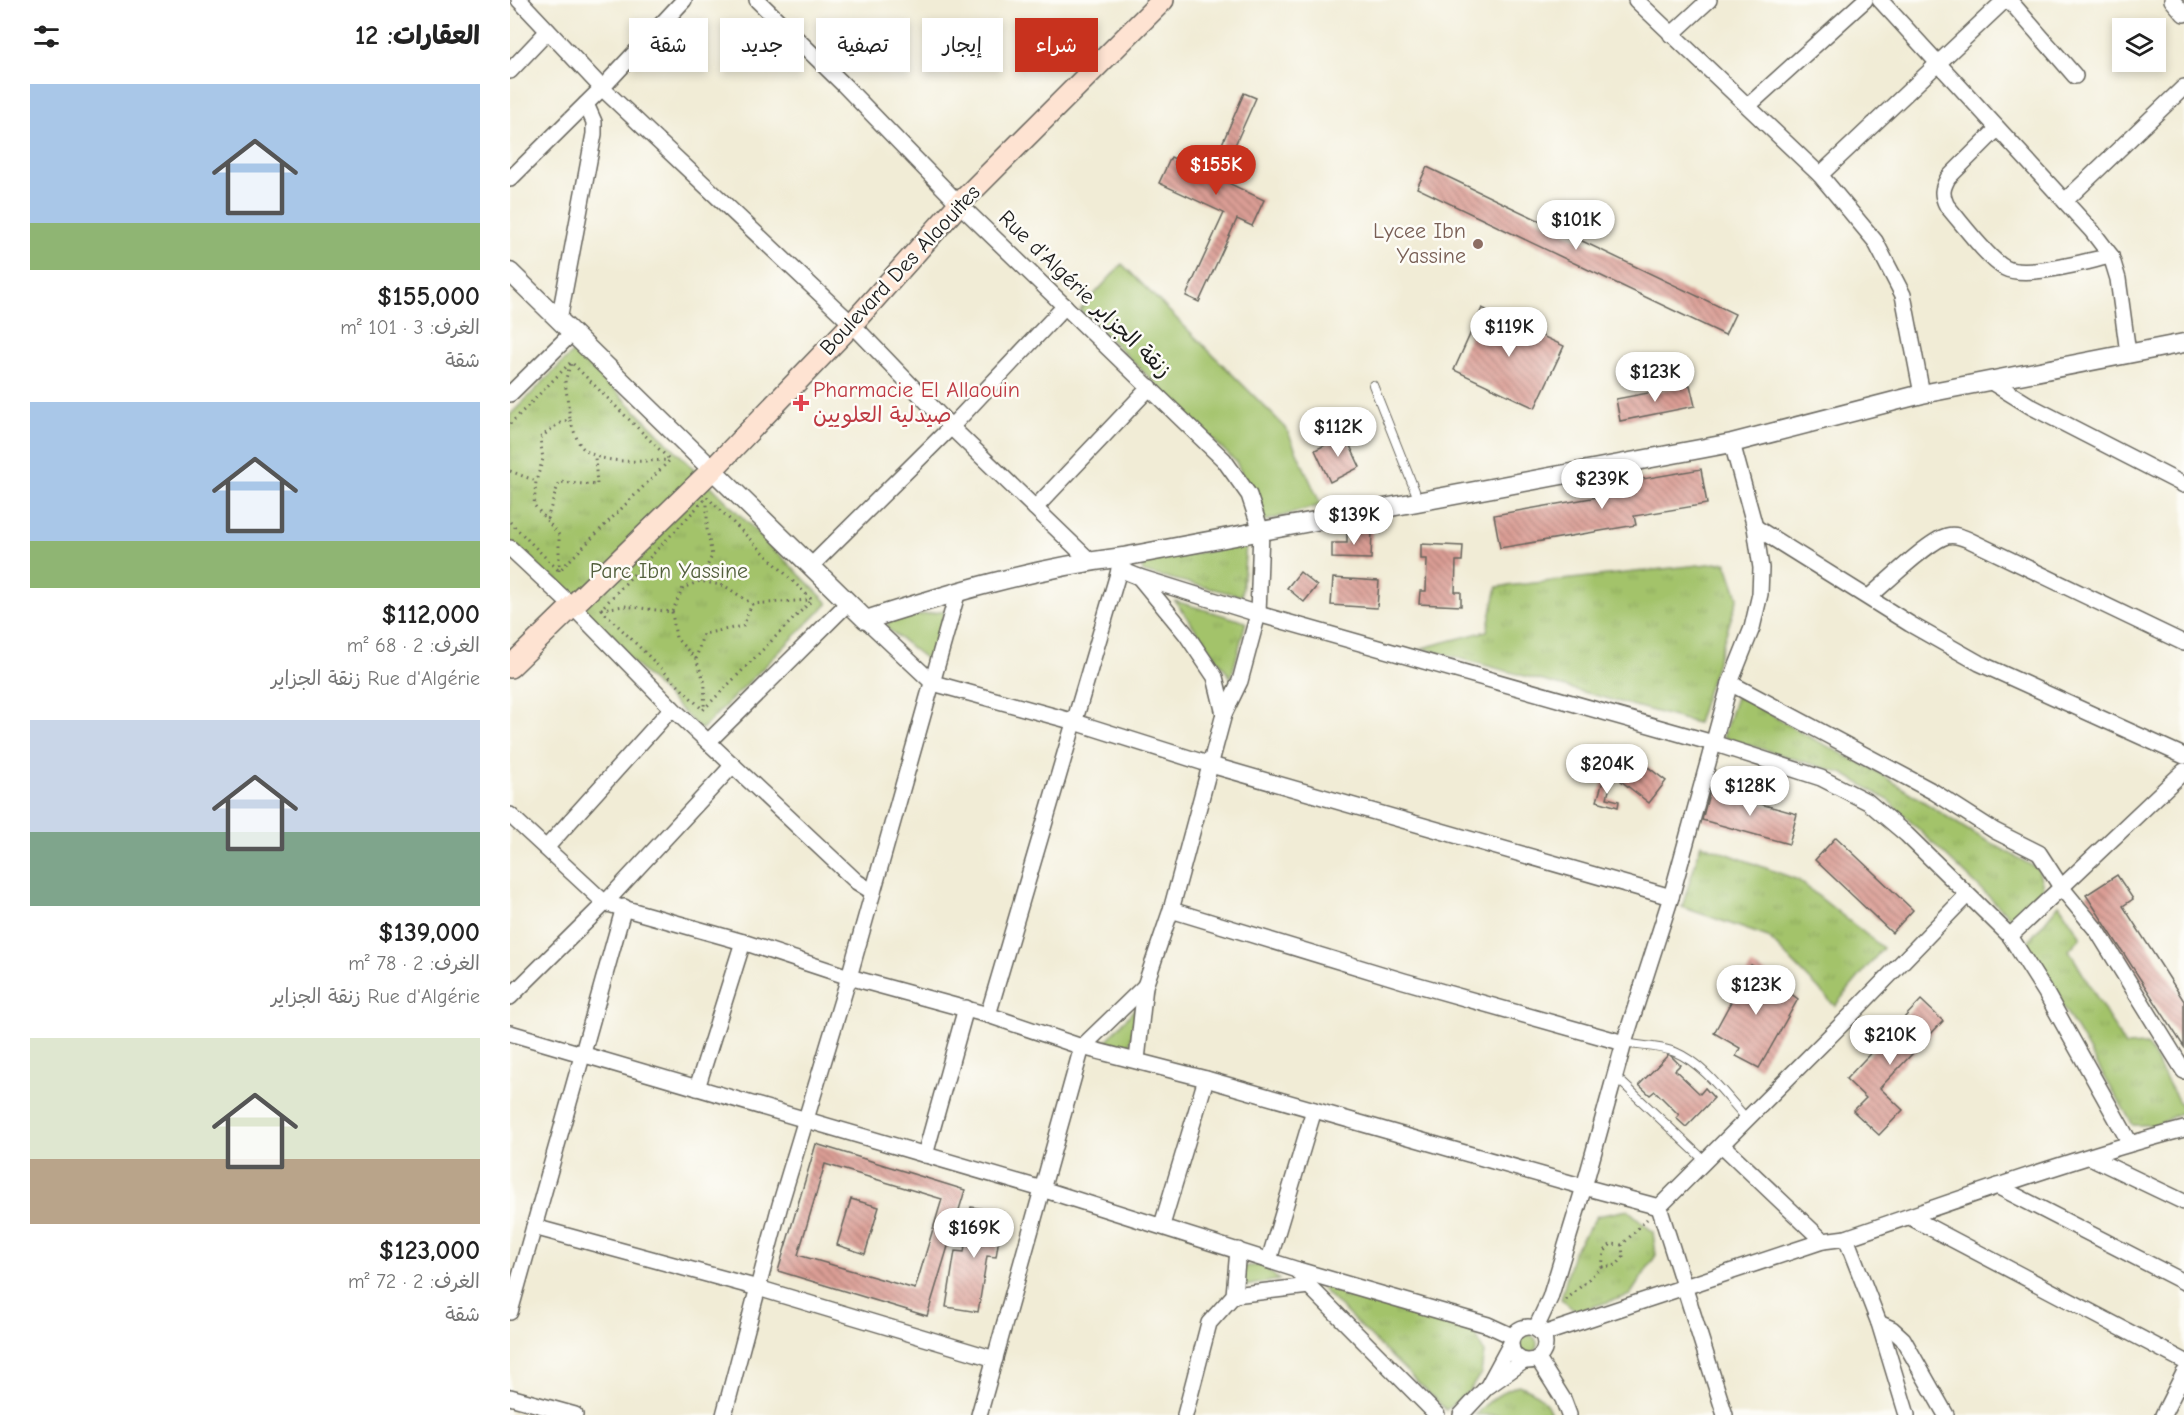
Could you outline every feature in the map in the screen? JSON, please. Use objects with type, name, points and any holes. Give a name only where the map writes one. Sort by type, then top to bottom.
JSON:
[{"type":"main road","name":"Boulevard Des Alaouites","points":[[510,667],[712,470],[852,324],[959,204],[1163,0]]},
{"type":"street","points":[[519,0],[602,88],[852,324],[951,427],[1090,561]]},
{"type":"street","points":[[510,180],[602,88],[684,0]]},
{"type":"street","name":"Rue d'Algérie زنقة الجزاير","points":[[757,0],[843,84],[959,204],[1224,460],[1249,495],[1261,531]]},
{"type":"street","points":[[1636,0],[1820,175],[1875,241],[1903,295],[1922,394]]},
{"type":"street","points":[[1671,35],[1709,0]]},
{"type":"street","points":[[1748,106],[1865,0]]},
{"type":"street","points":[[1880,0],[2065,201],[2111,256],[2118,279],[2128,353]]},
{"type":"street","points":[[1820,175],[1937,63],[2007,0],[2075,76]]},
{"type":"street","points":[[2172,0],[2184,14]]},
{"type":"street","points":[[510,71],[548,31]]},
{"type":"street","points":[[2065,201],[2184,87]]},
{"type":"street","points":[[510,394],[565,326],[594,134],[594,122],[586,104]]},
{"type":"street","points":[[1997,129],[1948,178],[1942,188],[1942,196],[1947,206],[1995,261],[2011,271],[2029,272],[2111,256]]},
{"type":"street","points":[[511,276],[933,683],[1075,722],[1211,765],[1671,897]]},
{"type":"street","points":[[811,566],[951,427],[1065,306]]},
{"type":"street","points":[[866,620],[958,591],[1090,561],[1121,563],[1261,531],[1732,443],[1922,394],[2184,343]]},
{"type":"street","points":[[1990,381],[2032,407],[2184,485]]},
{"type":"street","points":[[1035,508],[1150,387]]},
{"type":"street","points":[[1487,1387],[1531,1360],[1545,1348],[1539,1331],[1584,1187],[1624,1043],[1671,897],[1730,683],[1752,628],[1760,594],[1761,568],[1755,527],[1732,443]]},
{"type":"street","points":[[1755,527],[1910,624],[1979,663],[2184,756]]},
{"type":"street","points":[[1137,1060],[1145,986],[1171,910],[1224,714],[1240,681],[1258,614],[1261,531]]},
{"type":"street","points":[[1869,597],[1919,554],[1945,536],[1955,535],[1970,540],[2184,643]]},
{"type":"street","points":[[510,548],[573,607],[672,708],[857,882],[873,892]]},
{"type":"street","points":[[1121,563],[1138,577],[1180,626],[1215,677],[1224,714]]},
{"type":"street","points":[[988,1015],[1121,563]]},
{"type":"street","points":[[1138,577],[1258,614],[1713,743],[1821,778],[1868,802],[1908,835],[2010,936],[2046,993],[2130,1143]]},
{"type":"street","points":[[724,1415],[804,1120],[849,977],[958,591]]},
{"type":"street","points":[[709,741],[848,603]]},
{"type":"street","points":[[1730,683],[1934,792],[1995,831],[2039,852],[2061,886],[2098,932],[2184,1071]]},
{"type":"street","points":[[546,848],[672,708]]},
{"type":"street","points":[[510,997],[604,903],[733,765]]},
{"type":"street","points":[[2010,936],[2184,771]]},
{"type":"street","points":[[511,817],[604,903],[743,942],[849,977],[966,1008],[1082,1047],[1206,1079],[1659,1207]]},
{"type":"street","points":[[1659,1207],[1851,1016],[1967,895]]},
{"type":"street","points":[[510,1312],[624,908]]},
{"type":"street","points":[[1171,910],[1404,981],[1624,1043]]},
{"type":"street","points":[[697,1088],[743,942]]},
{"type":"street","points":[[979,1415],[1082,1047],[1145,986]]},
{"type":"street","points":[[925,1155],[966,1008]]},
{"type":"street","points":[[510,1033],[1042,1189],[1162,1225],[1298,1270],[1488,1325],[1511,1341],[1517,1358],[1531,1360],[1563,1399],[1569,1415]]},
{"type":"street","points":[[1162,1225],[1206,1079]]},
{"type":"street","points":[[1269,1260],[1314,1110]]},
{"type":"street","points":[[1461,1415],[1487,1387],[1511,1341],[1522,1327],[1539,1331],[1684,1288],[1822,1241],[1846,1238],[2130,1143],[2184,1129]]},
{"type":"street","points":[[1722,1145],[1822,1241]]},
{"type":"street","points":[[2090,1157],[2184,1202]]},
{"type":"street","points":[[1997,1186],[2184,1282]]},
{"type":"street","points":[[1659,1207],[1725,1415]]},
{"type":"street","points":[[1910,1217],[2184,1361]]},
{"type":"street","points":[[534,1227],[758,1288],[995,1359]]},
{"type":"street","points":[[1846,1238],[1879,1323],[1907,1415]]},
{"type":"street","points":[[1185,1415],[1209,1323],[1234,1295],[1238,1250]]},
{"type":"street","points":[[1298,1270],[1310,1286],[1437,1415]]},
{"type":"street","points":[[1234,1295],[1310,1286]]},
{"type":"street","points":[[1879,1323],[1892,1329],[1903,1340],[1946,1415]]},
{"type":"street","points":[[2163,1415],[2184,1373]]},
{"type":"street","points":[[510,1397],[575,1415]]},
{"type":"lane","points":[[1373,385],[1419,502]]},
{"type":"lane","points":[[1624,1043],[1674,1052],[1690,1061],[1712,1080],[1747,1119]]},
{"type":"lane","points":[[1615,1076],[1705,1161]]},
{"type":"path","points":[[571,362],[565,381],[570,419],[582,446],[595,457],[627,461],[670,460]]},
{"type":"path","points":[[510,424],[571,362]]},
{"type":"path","points":[[571,362],[670,460]]},
{"type":"path","points":[[559,571],[559,535],[534,505],[536,481],[543,459],[540,438],[558,424],[570,419]]},
{"type":"path","points":[[547,520],[559,482],[597,485],[595,457]]},
{"type":"path","points":[[559,571],[670,460]]},
{"type":"path","points":[[510,471],[536,481]]},
{"type":"path","points":[[700,581],[712,556],[707,529],[707,497]]},
{"type":"path","points":[[707,497],[812,600]]},
{"type":"path","points":[[600,609],[707,497]]},
{"type":"path","points":[[510,522],[559,571]]},
{"type":"path","points":[[704,710],[705,683],[696,659],[676,638],[672,612],[683,588],[700,581],[725,586],[752,604],[812,600]]},
{"type":"path","points":[[704,710],[812,600]]},
{"type":"path","points":[[696,659],[703,634],[743,626],[752,604]]},
{"type":"path","points":[[600,609],[624,606],[672,612]]},
{"type":"path","points":[[600,609],[704,710]]},
{"type":"path","points":[[1561,1305],[1602,1267],[1617,1264],[1623,1257],[1622,1245],[1659,1207]]},
{"type":"path","points":[[1602,1267],[1604,1252],[1611,1244],[1622,1245]]},
{"type":"green space","points":[[1122,264],[1286,428],[1321,505],[1265,521],[1236,462],[1080,310]]},
{"type":"green space","name":"Parc Ibn Yassine","points":[[575,350],[828,603],[701,730],[510,540],[510,415]]},
{"type":"green space","points":[[1246,544],[1242,596],[1143,572],[1141,563]]},
{"type":"green space","points":[[1726,562],[1738,597],[1697,723],[1422,648],[1487,631],[1497,587]]},
{"type":"green space","points":[[1175,601],[1246,622],[1231,678]]},
{"type":"green space","points":[[945,611],[931,663],[887,628],[889,620]]},
{"type":"green space","points":[[1737,694],[1798,731],[1876,771],[1966,829],[2038,869],[2044,890],[2013,920],[1888,800],[1844,774],[1723,737]]},
{"type":"green space","points":[[1701,844],[1798,880],[1883,948],[1835,1006],[1768,937],[1682,907]]},
{"type":"green space","points":[[2059,904],[2081,937],[2069,950],[2125,1046],[2147,1045],[2184,1111],[2157,1125],[2133,1125],[2026,944]]},
{"type":"green space","points":[[1138,1005],[1129,1048],[1106,1041]]},
{"type":"green space","points":[[1628,1210],[1653,1232],[1656,1255],[1630,1295],[1576,1312],[1561,1299],[1573,1252],[1597,1216]]},
{"type":"green space","points":[[1262,1265],[1279,1280],[1239,1287],[1241,1267]]},
{"type":"green space","points":[[1326,1284],[1459,1325],[1476,1335],[1484,1352],[1481,1373],[1470,1390],[1446,1410],[1322,1289]]},
{"type":"green space","points":[[1528,1335],[1534,1338],[1537,1344],[1534,1350],[1528,1353],[1522,1350],[1519,1344],[1522,1338]]},
{"type":"green space","points":[[1518,1385],[1539,1396],[1551,1415],[1475,1415],[1495,1397]]},
{"type":"building","points":[[1244,93],[1256,98],[1220,179],[1264,200],[1252,226],[1237,219],[1199,302],[1186,296],[1224,213],[1159,183],[1171,157],[1209,174]]},
{"type":"building","points":[[1427,167],[1735,314],[1725,335],[1417,188]]},
{"type":"building","points":[[1482,308],[1564,346],[1535,408],[1454,370]]},
{"type":"building","points":[[1690,385],[1695,406],[1620,421],[1616,399]]},
{"type":"building","points":[[1345,435],[1360,467],[1330,482],[1315,450]]},
{"type":"building","points":[[1701,469],[1707,504],[1634,516],[1636,525],[1500,548],[1494,515],[1615,494],[1613,484]]},
{"type":"building","points":[[1347,531],[1372,531],[1371,559],[1332,558],[1332,543],[1347,543]]},
{"type":"building","points":[[1421,544],[1463,546],[1462,561],[1456,561],[1455,592],[1461,592],[1461,606],[1419,604],[1420,591],[1426,591],[1427,559],[1421,559]]},
{"type":"building","points":[[1300,572],[1317,586],[1304,602],[1287,588]]},
{"type":"building","points":[[1333,578],[1379,581],[1377,608],[1331,605]]},
{"type":"building","points":[[1627,751],[1666,781],[1649,803],[1621,781],[1631,769],[1620,761]]},
{"type":"building","points":[[1603,781],[1611,783],[1607,798],[1619,801],[1618,807],[1597,801]]},
{"type":"building","points":[[1710,790],[1797,814],[1789,844],[1702,820]]},
{"type":"building","points":[[1836,837],[1913,910],[1892,933],[1815,860]]},
{"type":"building","points":[[2117,875],[2133,899],[2123,906],[2184,1001],[2184,1047],[2086,895]]},
{"type":"building","points":[[1751,965],[1774,977],[1779,985],[1798,999],[1759,1068],[1736,1056],[1740,1048],[1714,1033]]},
{"type":"building","points":[[1921,1000],[1943,1021],[1880,1088],[1903,1110],[1879,1135],[1853,1111],[1866,1098],[1846,1079]]},
{"type":"building","points":[[1669,1054],[1680,1065],[1675,1070],[1700,1094],[1705,1088],[1714,1098],[1686,1127],[1676,1118],[1679,1115],[1655,1091],[1650,1095],[1639,1085]]},
{"type":"building","points":[[816,1144],[965,1190],[927,1316],[778,1271]],"holes":[[[825,1164],[942,1199],[915,1289],[798,1255]]]},
{"type":"building","points":[[851,1199],[879,1207],[865,1254],[837,1245]]},
{"type":"building","points":[[971,1207],[1003,1212],[996,1257],[987,1256],[978,1312],[946,1307],[955,1251],[964,1252]]},
{"type":"place","name":"Lycee Ibn Yassine","points":[[1478,244]]},
{"type":"place","name":"Pharmacie El Allaouin صيدلية العلويين","points":[[801,403]]}]
